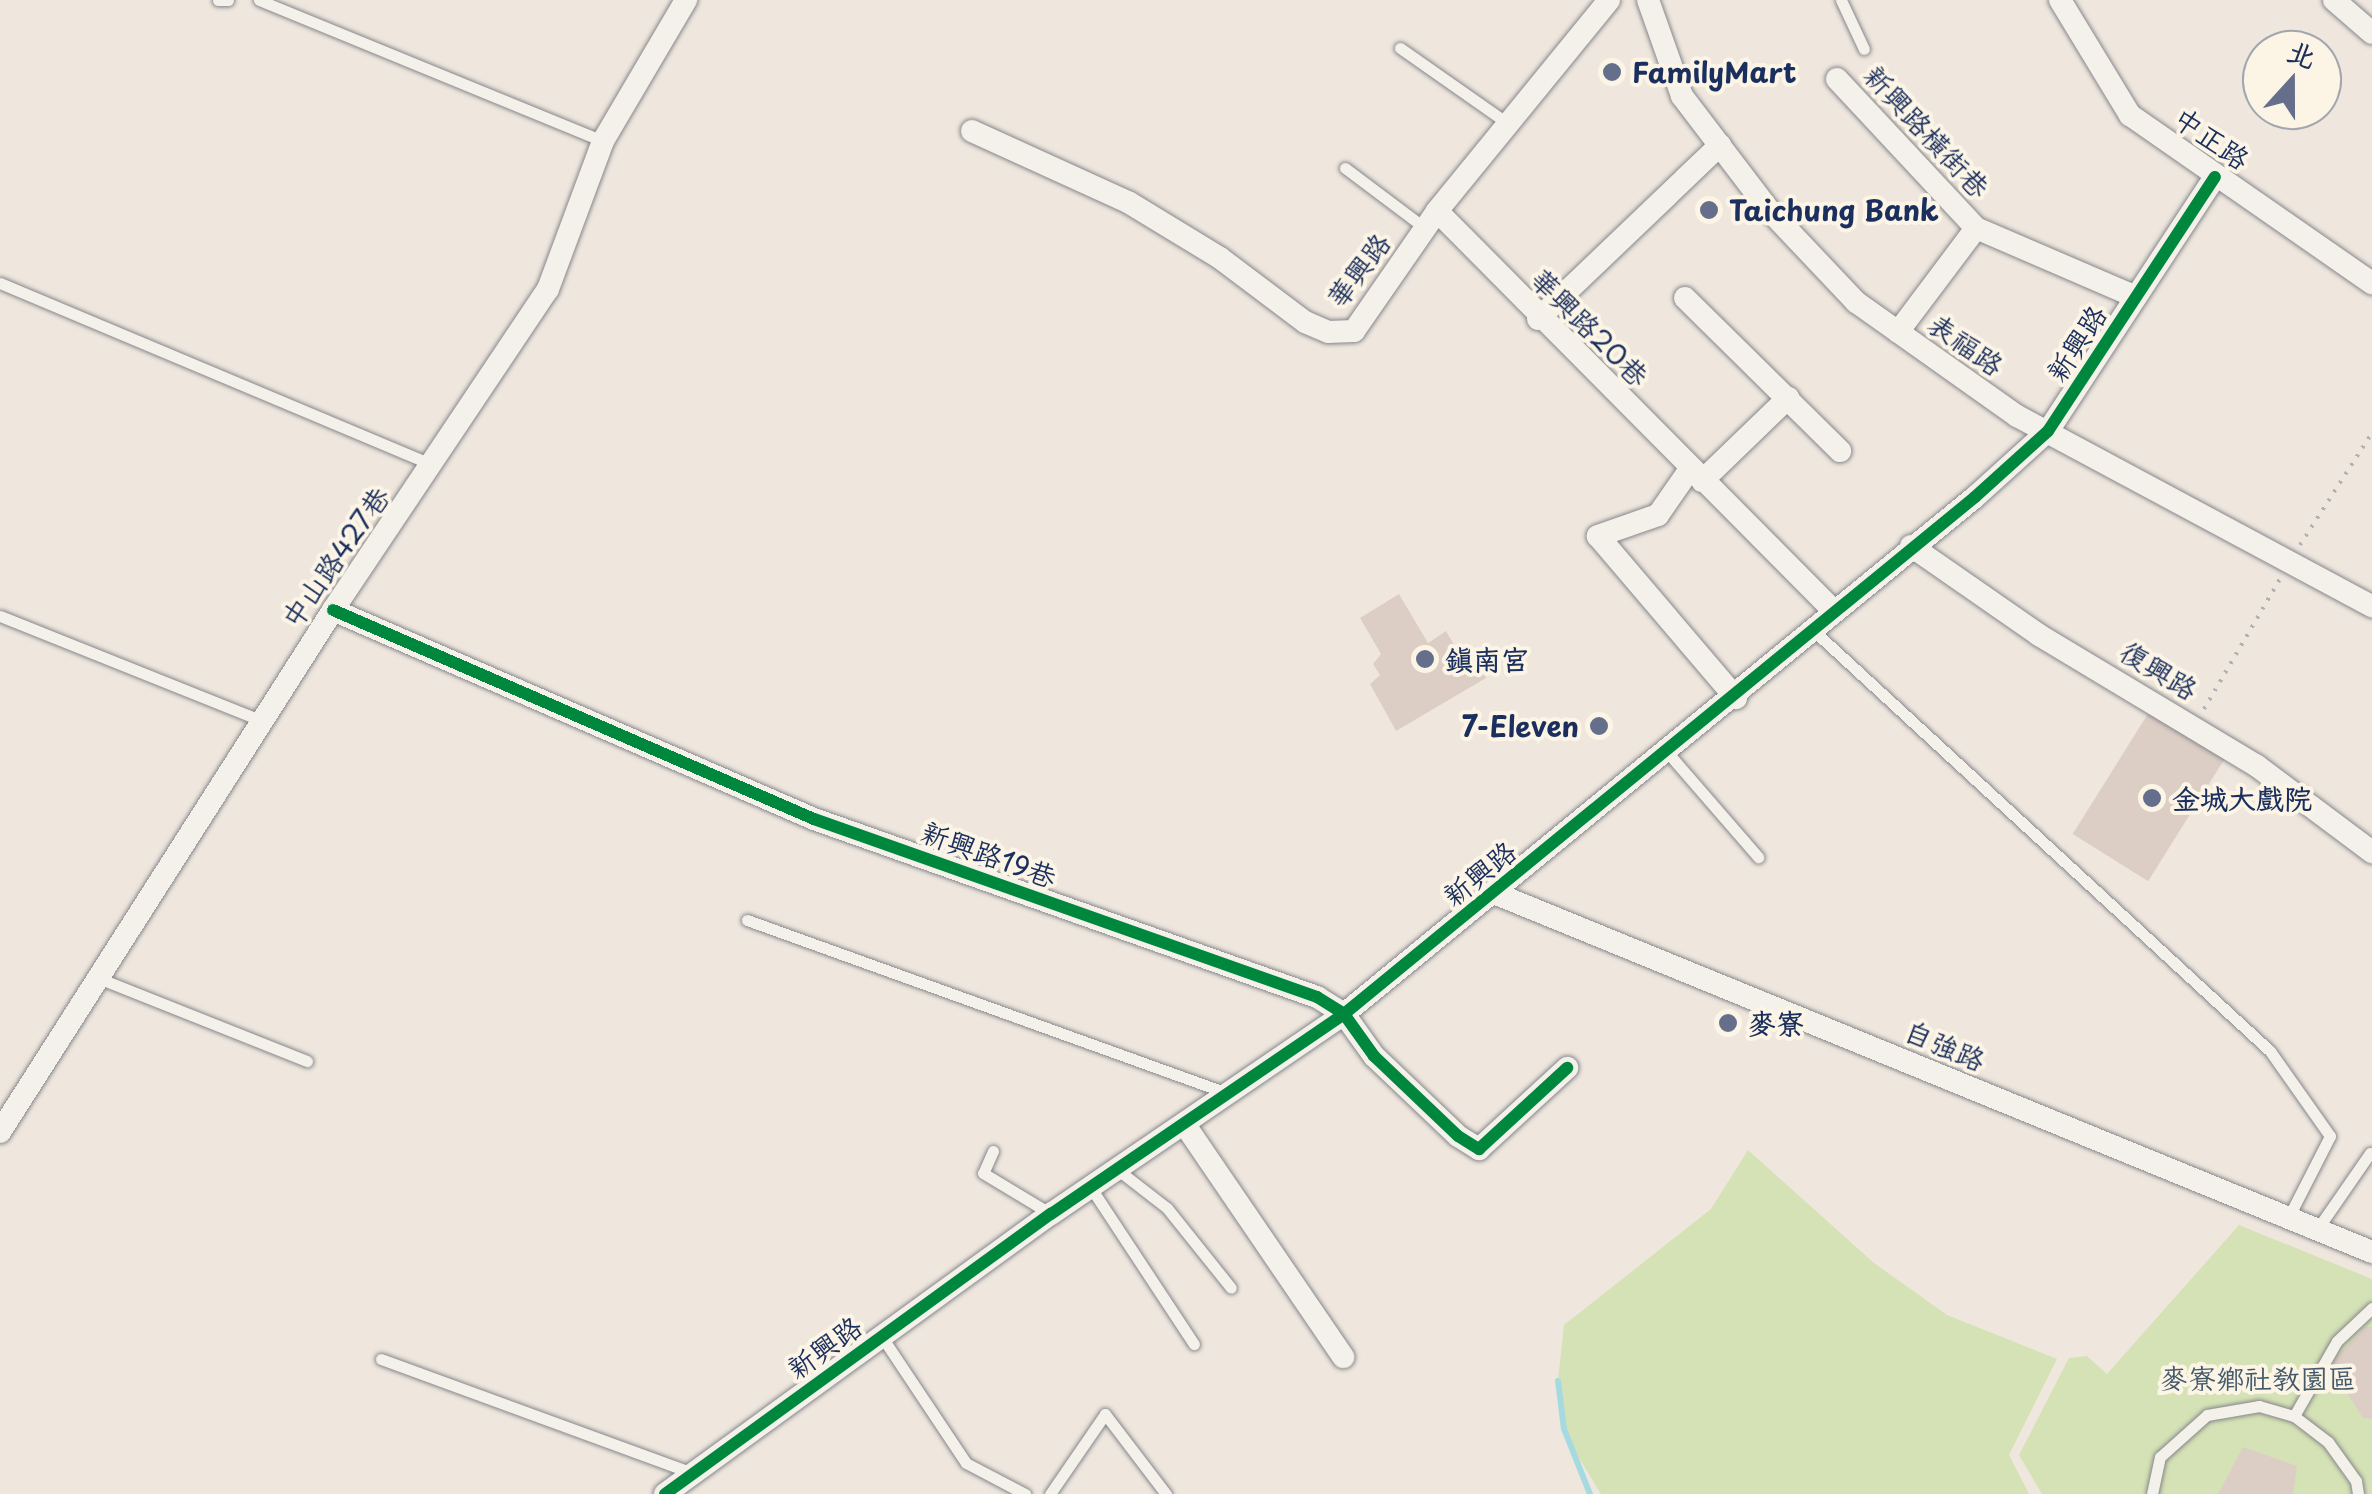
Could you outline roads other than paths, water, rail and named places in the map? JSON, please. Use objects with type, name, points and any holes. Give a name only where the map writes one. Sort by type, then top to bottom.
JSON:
[{"type":"street","name":"中山路427巷","points":[[0,1132],[333,610],[436,466],[548,289],[602,141],[686,0]]},
{"type":"street","name":"表福路","points":[[1648,0],[1682,96],[1769,210],[1856,302],[2048,431],[2372,606]]},
{"type":"street","name":"中正路","points":[[2060,0],[2130,115],[2372,283]]},
{"type":"street","points":[[2334,0],[2372,33]]},
{"type":"street","name":"華興路","points":[[972,131],[1128,202],[1328,332],[1354,332],[1431,220],[1510,125],[1598,4]]},
{"type":"street","name":"新興路橫街巷","points":[[1837,78],[1976,228],[2136,297]]},
{"type":"street","points":[[1538,319],[1720,144]]},
{"type":"street","name":"新興路","points":[[665,1494],[1051,1214],[1344,1014],[1736,698],[1833,610],[2048,431],[2215,177]]},
{"type":"street","name":"華興路20巷","points":[[1431,220],[1538,319],[1833,610]]},
{"type":"street","points":[[1898,332],[1976,228]]},
{"type":"street","points":[[1685,298],[1840,452]]},
{"type":"street","points":[[1736,698],[1598,536],[1658,515],[1696,475],[1788,398]]},
{"type":"street","name":"復興路","points":[[1910,546],[2039,635],[2258,766],[2372,852]]},
{"type":"street","name":"新興路19巷","points":[[333,610],[814,818],[1317,997],[1344,1014],[1374,1056],[1458,1136],[1479,1148],[1567,1068]]},
{"type":"street","name":"自強路","points":[[1494,893],[2316,1232],[2369,1245]]},
{"type":"street","points":[[1185,1126],[1343,1357]]},
{"type":"lane","points":[[218,0],[228,0]]},
{"type":"lane","points":[[259,0],[602,141]]},
{"type":"lane","points":[[1841,0],[1864,49]]},
{"type":"lane","points":[[1400,48],[1510,125]]},
{"type":"lane","points":[[1345,168],[1431,220]]},
{"type":"lane","points":[[0,283],[436,466]]},
{"type":"lane","points":[[0,616],[263,720]]},
{"type":"lane","points":[[1814,631],[2270,1051],[2330,1136],[2287,1220]]},
{"type":"lane","points":[[1668,753],[1758,857]]},
{"type":"lane","points":[[747,920],[1227,1093]]},
{"type":"lane","points":[[98,978],[308,1061]]},
{"type":"lane","points":[[993,1151],[983,1173],[1051,1214]]},
{"type":"lane","points":[[2316,1232],[2370,1152]]},
{"type":"lane","points":[[1118,1170],[1167,1208],[1232,1288]]},
{"type":"lane","points":[[1090,1188],[1194,1344]]},
{"type":"lane","points":[[2294,1416],[2337,1342],[2372,1308]]},
{"type":"lane","points":[[882,1337],[966,1463],[1024,1494]]},
{"type":"lane","points":[[381,1359],[694,1473]]},
{"type":"lane","points":[[2152,1494],[2160,1458],[2206,1415],[2259,1406],[2294,1416],[2342,1457],[2358,1494]]},
{"type":"lane","points":[[1050,1494],[1105,1414],[1166,1494]]},
{"type":"waterway","points":[[1558,1381],[1564,1429],[1590,1494]]},
{"type":"place","name":"FamilyMart","points":[[1612,72]]},
{"type":"place","name":"Taichung Bank","points":[[1709,210]]},
{"type":"place","name":"鎮南宮","points":[[1425,659]]},
{"type":"place","name":"7-Eleven","points":[[1599,726]]},
{"type":"place","name":"金城大戲院","points":[[2152,798]]},
{"type":"place","name":"麥寮","points":[[1728,1023]]},
{"type":"park label","name":"麥寮鄉社教園區","points":[[2258,1378]]}]
